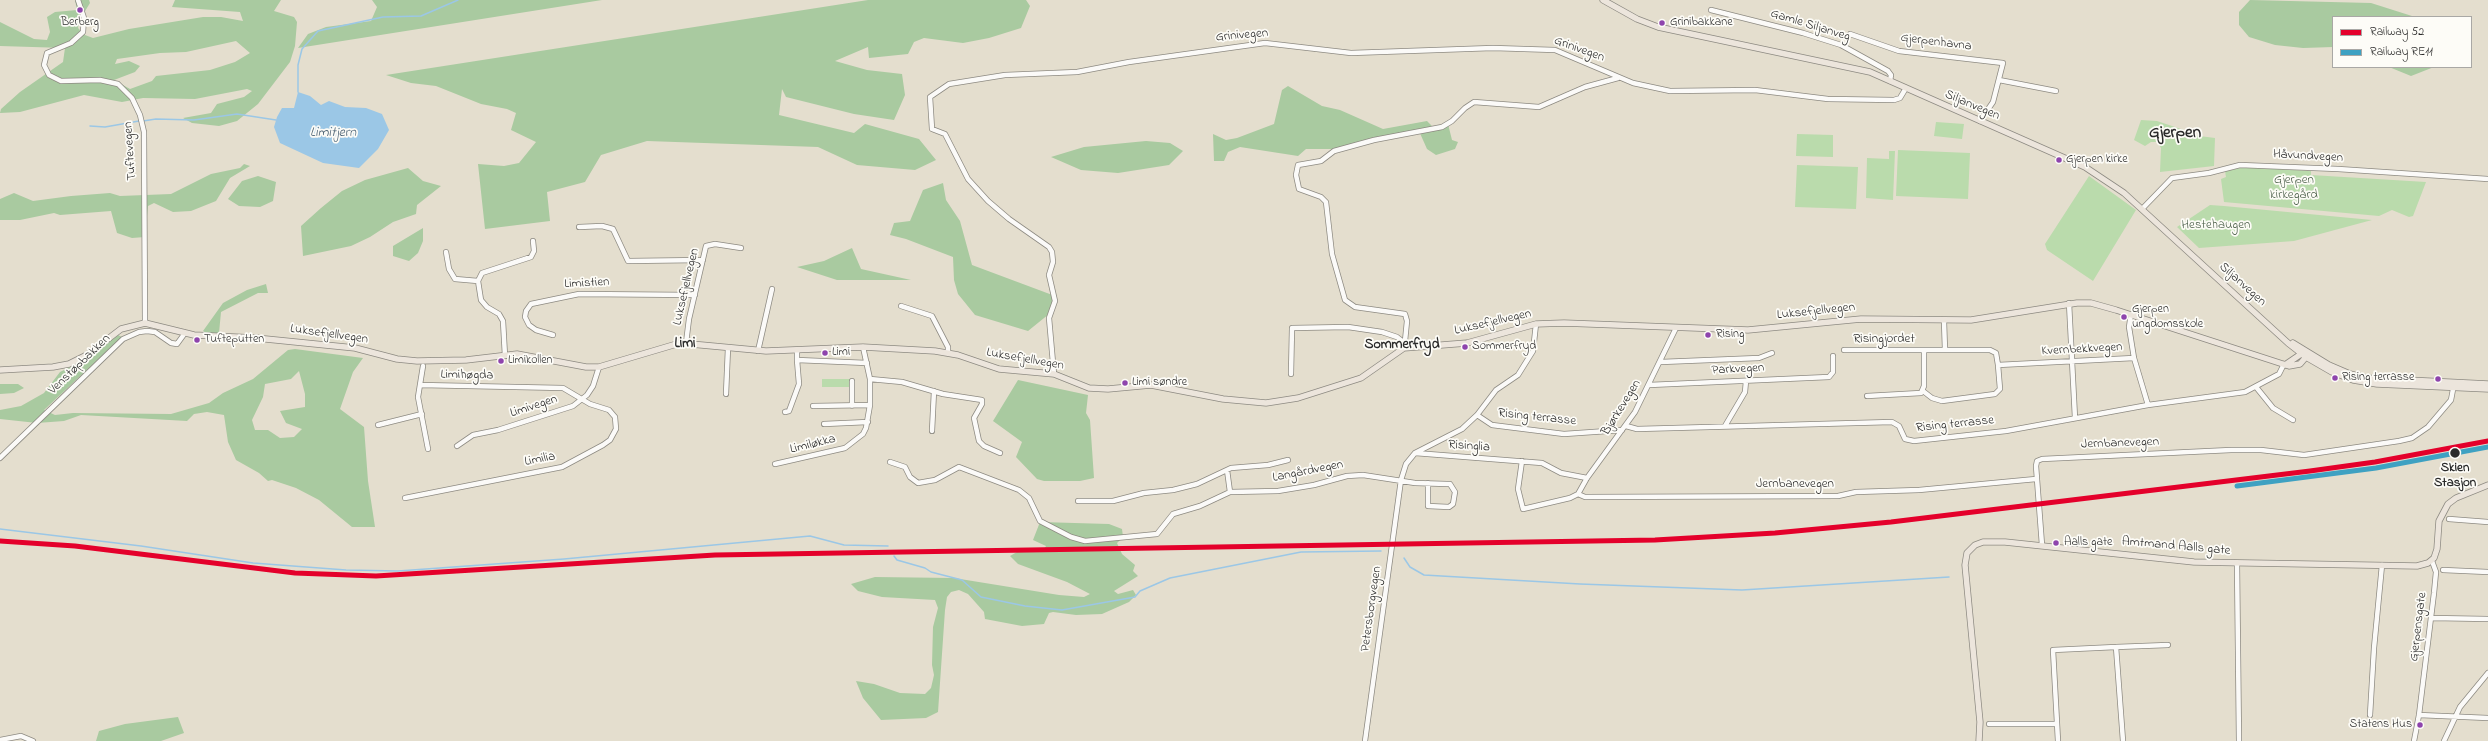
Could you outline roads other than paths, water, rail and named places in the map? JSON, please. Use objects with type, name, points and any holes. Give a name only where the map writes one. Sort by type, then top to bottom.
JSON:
[{"type":"main road","name":"Siljanvegen","points":[[1604,0],[1637,19],[1658,27],[1851,66],[1890,80],[2090,170],[2109,182],[2142,209],[2280,334],[2304,354],[2332,372],[2367,383],[2454,385]]},
{"type":"main road","name":"Luksefjellvegen","points":[[0,370],[42,368],[69,364],[87,355],[121,329],[145,323],[185,334],[256,338],[355,348],[404,360],[466,360],[505,356],[531,356],[580,366],[599,367],[612,365],[670,345],[686,344],[758,351],[863,347],[948,353],[999,369],[1054,374],[1095,388],[1151,384],[1223,399],[1274,402],[1298,398],[1361,378],[1376,369],[1406,344],[1467,343],[1536,324],[1564,322],[1748,330],[1876,318],[1944,321],[1991,318],[2069,303],[2091,303],[2131,314],[2285,365]]},
{"type":"main road","name":"Siljanvegen","points":[[2304,354],[2338,370],[2367,378],[2454,385]]},
{"type":"main road","points":[[2285,365],[2291,363],[2304,354]]},
{"type":"main road","points":[[2454,385],[2488,384]]},
{"type":"main road","points":[[2454,385],[2488,389]]},
{"type":"main road","name":"Gjerpensgate","points":[[2432,561],[2437,549],[2441,517],[2452,500],[2488,485]]},
{"type":"main road","name":"Amtmand Aalls gate","points":[[1979,741],[1980,722],[1966,556],[1972,547],[1983,542],[2042,545],[2173,560],[2237,563],[2417,566],[2432,561]]},
{"type":"street","name":"Tuftevegen","points":[[78,0],[84,18],[83,32],[71,43],[47,53],[44,65],[49,74],[61,81],[100,80],[118,84],[132,98],[140,115],[144,132],[145,323]]},
{"type":"street","name":"Gamle Siljanveg","points":[[1711,10],[1841,44],[1888,71],[1891,75],[1890,80]]},
{"type":"street","name":"Gjerpenhavna","points":[[1850,34],[1899,51],[2003,63],[1993,102],[1980,121]]},
{"type":"street","name":"Grinivegen","points":[[1054,374],[1049,318],[1055,301],[1049,275],[1053,262],[1052,252],[1049,247],[1009,219],[988,201],[968,179],[945,134],[932,129],[930,97],[941,88],[960,82],[1005,75],[1077,72],[1137,61],[1264,43],[1351,52],[1493,48],[1555,50],[1618,78],[1644,87],[1670,91],[1755,90],[1841,100],[1897,99],[1906,88]]},
{"type":"street","points":[[1291,374],[1292,328],[1348,328],[1382,332],[1406,344],[1407,321],[1405,314],[1355,307],[1347,303],[1332,254],[1326,202],[1321,197],[1299,189],[1296,181],[1296,168],[1302,163],[1321,161],[1334,151],[1374,140],[1442,127],[1452,122],[1465,108],[1474,102],[1539,107],[1585,87],[1618,78]]},
{"type":"street","points":[[1999,80],[2056,91]]},
{"type":"street","name":"Håvundvegen","points":[[2142,209],[2172,178],[2209,174],[2240,165],[2338,169],[2488,179]]},
{"type":"street","points":[[579,227],[602,226],[613,229],[628,261],[703,260]]},
{"type":"street","points":[[505,356],[503,321],[499,314],[487,307],[481,300],[478,281],[482,273],[531,257],[534,250],[533,242]]},
{"type":"street","name":"Luksefjellvegen","points":[[686,344],[695,295],[708,244],[741,248]]},
{"type":"street","points":[[446,252],[449,269],[455,279],[478,281]]},
{"type":"street","points":[[758,351],[772,289]]},
{"type":"street","name":"Limistien","points":[[553,335],[536,330],[529,325],[525,317],[528,307],[532,304],[579,294],[695,295]]},
{"type":"street","points":[[2069,303],[2076,418]]},
{"type":"street","points":[[901,306],[932,316],[948,347],[948,353]]},
{"type":"street","points":[[2131,314],[2129,327],[2134,358]]},
{"type":"street","points":[[1944,321],[1945,350]]},
{"type":"street","name":"Petersborgvegen","points":[[1365,741],[1401,480],[1406,464],[1415,453],[1462,429],[1477,415],[1496,390],[1524,368],[1533,351],[1536,324]]},
{"type":"street","name":"Bjørkevegen","points":[[1578,494],[1587,478],[1624,428],[1661,362],[1676,328]]},
{"type":"street","name":"Venstøpbakken","points":[[0,458],[123,339],[138,332],[147,331],[155,332],[171,343],[177,344],[185,334]]},
{"type":"street","name":"Limiløkka","points":[[775,464],[845,448],[863,434],[868,422],[870,405],[870,379],[863,347]]},
{"type":"street","points":[[726,394],[728,348]]},
{"type":"street","name":"Risingjordet","points":[[1844,350],[1889,349],[1924,351],[1994,351],[1998,365]]},
{"type":"street","points":[[785,412],[789,411],[799,384],[796,358],[797,350]]},
{"type":"street","name":"Risingjordet","points":[[1923,391],[1924,351]]},
{"type":"street","points":[[1661,362],[1753,358],[1772,353]]},
{"type":"street","name":"Parkvegen","points":[[1649,385],[1829,377],[1833,372],[1833,356]]},
{"type":"street","points":[[796,358],[867,363]]},
{"type":"street","name":"Kvernbekkvegen","points":[[1998,365],[2134,358],[2148,405]]},
{"type":"street","points":[[1866,396],[1918,394],[1923,391],[1932,398],[1942,401],[1995,394],[2000,388],[1998,365]]},
{"type":"street","name":"Rising terrasse","points":[[1477,415],[1492,425],[1564,434],[1624,428],[1637,429],[1892,422],[1899,426],[1905,439],[1910,442],[2006,431],[2148,405],[2245,392],[2279,374],[2285,365]]},
{"type":"street","name":"Limihøgda","points":[[423,366],[418,396],[428,448]]},
{"type":"street","name":"Limivegen","points":[[457,446],[473,435],[538,418],[572,406],[582,399],[593,386],[599,367]]},
{"type":"street","points":[[870,379],[902,382],[934,391],[982,400],[982,404],[974,418],[979,441],[984,446],[1000,453]]},
{"type":"street","points":[[852,381],[852,406]]},
{"type":"street","points":[[1725,426],[1745,392],[1746,381]]},
{"type":"street","name":"Limihøgda","points":[[420,385],[559,388],[568,390],[582,399]]},
{"type":"street","name":"Jernbanevegen","points":[[2042,545],[2036,463],[2042,459],[2231,450],[2261,450],[2304,456],[2400,441],[2412,438],[2428,427],[2452,400],[2454,385]]},
{"type":"street","points":[[2256,387],[2273,408],[2293,420]]},
{"type":"street","points":[[932,432],[934,391]]},
{"type":"street","name":"Limilia","points":[[405,498],[570,465],[610,440],[616,429],[615,417],[609,410],[582,399]]},
{"type":"street","points":[[816,399],[814,406],[870,405]]},
{"type":"street","points":[[378,425],[422,414]]},
{"type":"street","name":"Limiløkka","points":[[824,424],[868,422]]},
{"type":"street","name":"Risinglia","points":[[1415,453],[1542,463],[1561,473],[1587,478]]},
{"type":"street","name":"Langårdvegen","points":[[1078,501],[1113,501],[1144,494],[1173,490],[1197,484],[1227,470],[1268,465],[1288,460]]},
{"type":"street","points":[[1522,461],[1518,489],[1523,509],[1570,498],[1578,494]]},
{"type":"street","name":"Langårdvegen","points":[[890,462],[905,467],[910,477],[918,483],[935,480],[959,467],[1019,490],[1029,498],[1040,521],[1071,537],[1085,541],[1157,534],[1172,514],[1200,506],[1230,492],[1278,491],[1353,475],[1401,480]]},
{"type":"street","points":[[1227,470],[1230,492]]},
{"type":"street","name":"Jernbanevegen","points":[[1578,494],[1585,497],[1838,496],[1856,492],[1919,490],[2036,479]]},
{"type":"street","points":[[1401,480],[1428,483],[1452,486],[1455,492],[1453,504],[1449,507],[1428,506],[1428,483]]},
{"type":"street","points":[[2449,519],[2488,522]]},
{"type":"street","name":"Gjerpensgate","points":[[2414,741],[2432,618],[2436,575],[2432,561]]},
{"type":"street","points":[[2237,563],[2239,741]]},
{"type":"street","points":[[2370,715],[2374,648],[2382,565]]},
{"type":"street","points":[[2444,570],[2488,572]]},
{"type":"street","points":[[2432,618],[2488,619]]},
{"type":"street","points":[[2058,741],[2053,650],[2168,645]]},
{"type":"street","points":[[2116,647],[2123,741]]},
{"type":"street","points":[[2444,741],[2454,717],[2488,673]]},
{"type":"street","points":[[2419,714],[2488,718]]},
{"type":"street","points":[[1989,724],[2056,724]]},
{"type":"street","points":[[0,740],[21,736],[33,741]]},
{"type":"water","name":"Limitjern","points":[[298,92],[310,96],[321,105],[329,101],[345,107],[366,108],[382,114],[389,130],[378,149],[359,168],[323,163],[280,143],[274,127],[282,108],[294,108]]},
{"type":"waterway","points":[[298,92],[298,65],[302,49],[318,31],[383,17],[421,16],[458,0]]},
{"type":"waterway","points":[[143,121],[156,119],[194,120],[237,114],[276,120]]},
{"type":"waterway","points":[[90,126],[105,127],[139,121]]},
{"type":"waterway","points":[[0,529],[141,546],[253,563],[346,570],[398,571],[564,559],[810,536],[844,545],[888,546]]},
{"type":"waterway","points":[[894,556],[897,560],[925,568],[931,572],[962,580],[981,597],[1025,606],[1062,610],[1135,597],[1140,591],[1170,578],[1301,552],[1381,551]]},
{"type":"waterway","points":[[1404,558],[1410,567],[1424,575],[1580,584],[1742,590],[1949,577]]},
{"type":"rail line","name":"52","points":[[0,541],[75,546],[295,573],[376,576],[715,555],[1655,540],[1775,533],[1891,522],[2310,471],[2375,462],[2488,441]]},
{"type":"rail line","name":"RE11","points":[[2237,486],[2376,468],[2488,447]]},
{"type":"place","name":"Berberg","points":[[80,10]]},
{"type":"place","name":"Grinibakkane","points":[[1662,23]]},
{"type":"place","name":"Gjerpen kirke","points":[[2059,160]]},
{"type":"place","name":"Gjerpen ungdomsskole","points":[[2124,317]]},
{"type":"place","name":"Rising","points":[[1708,335]]},
{"type":"place","name":"Tufteputten","points":[[197,340]]},
{"type":"place","name":"Sommerfryd","points":[[1465,347]]},
{"type":"place","name":"Limi","points":[[825,353]]},
{"type":"place","name":"Limikollen","points":[[501,361]]},
{"type":"place","name":"Rising terrasse","points":[[2335,378]]},
{"type":"place","name":"Limi søndre","points":[[1125,383]]},
{"type":"place","name":"Skien Stasjon","points":[[2455,453]]},
{"type":"place","name":"Aalls gate","points":[[2056,543]]},
{"type":"place","name":"Statens Hus","points":[[2420,725]]},
{"type":"district","name":"Gjerpen","points":[[2175,134]]},
{"type":"district","name":"Limi","points":[[685,345]]},
{"type":"district","name":"Sommerfryd","points":[[1402,346]]},
{"type":"park label","name":"Gjerpen kirkegård","points":[[2294,188]]},
{"type":"park label","name":"Hestehaugen","points":[[2216,226]]}]
